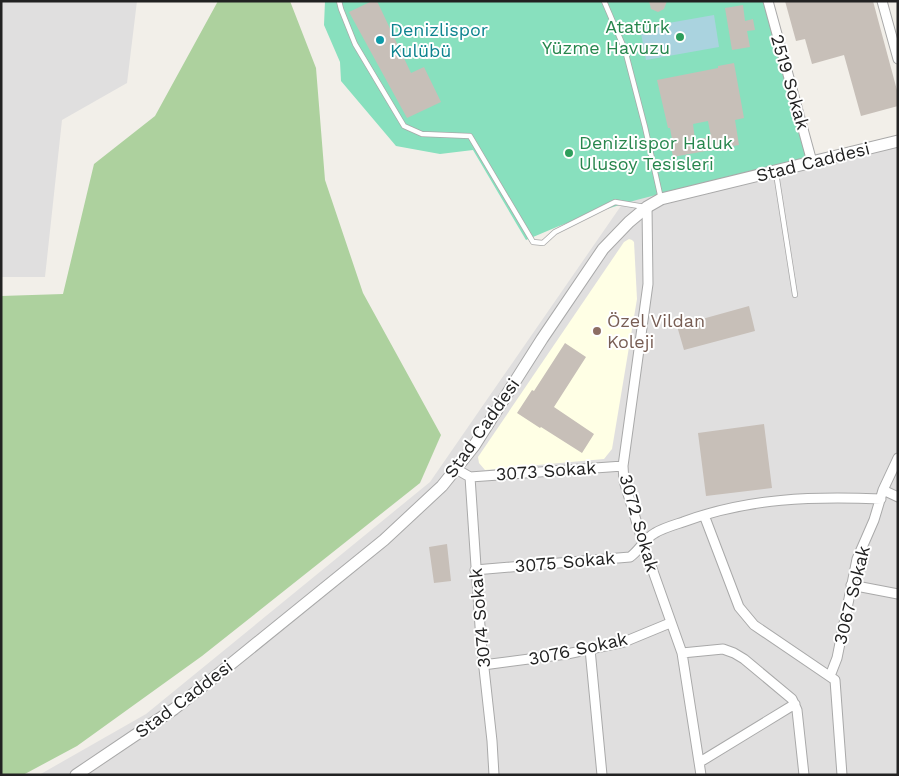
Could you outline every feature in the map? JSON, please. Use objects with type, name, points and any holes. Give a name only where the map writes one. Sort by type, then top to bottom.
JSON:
[{"type":"street","name":"2519 Sokak","points":[[768,1],[812,162]]},
{"type":"street","points":[[882,1],[898,59]]},
{"type":"street","name":"Stad Caddesi","points":[[76,775],[174,708],[221,672],[384,540],[421,506],[456,469],[474,446],[542,339],[603,250],[628,222],[647,207],[661,199],[898,141]]},
{"type":"street","name":"3072 Sokak","points":[[647,207],[648,284],[623,466],[624,481],[643,543],[682,653],[701,775]]},
{"type":"street","name":"3067 Sokak","points":[[830,676],[836,658],[857,560],[874,520],[883,490],[898,458]]},
{"type":"street","name":"3073 Sokak","points":[[470,477],[623,466]]},
{"type":"street","points":[[456,469],[470,477]]},
{"type":"street","name":"3074 Sokak","points":[[470,477],[475,570],[494,775]]},
{"type":"street","points":[[883,490],[898,497]]},
{"type":"street","name":"3075 Sokak","points":[[475,570],[630,557],[654,533],[704,515],[745,504],[822,498],[880,500]]},
{"type":"street","points":[[704,515],[739,607],[754,624],[835,680],[842,775]]},
{"type":"street","points":[[851,585],[898,594]]},
{"type":"street","name":"3076 Sokak","points":[[484,666],[624,642],[670,623]]},
{"type":"street","points":[[590,649],[602,775]]},
{"type":"street","points":[[682,653],[723,649],[734,653],[744,659],[792,699],[797,710],[804,775]]},
{"type":"street","points":[[700,762],[794,704]]},
{"type":"lane","points":[[339,1],[355,44],[404,126],[422,134],[470,136],[533,242],[543,243],[555,232],[615,202],[647,207]]},
{"type":"lane","points":[[604,1],[625,50],[661,199]]},
{"type":"lane","points":[[776,171],[795,295]]},
{"type":"shaded area","points":[[1,1],[137,1],[127,83],[62,120],[45,277],[1,277]]},
{"type":"shaded area","points":[[898,139],[898,775],[39,775],[146,714],[430,482],[634,187]]},
{"type":"shaded area","name":"Özel Vildan Koleji","points":[[629,239],[634,242],[637,299],[612,449],[604,459],[485,470],[479,463],[478,457],[624,242]]},
{"type":"green space","points":[[218,1],[290,1],[316,68],[325,180],[363,293],[441,435],[420,483],[202,656],[77,746],[23,775],[1,775],[1,296],[63,294],[94,164],[155,116]]},
{"type":"green space","points":[[325,1],[767,1],[812,162],[636,200],[588,215],[526,240],[473,150],[440,154],[396,146],[341,81],[340,62],[324,25]]},
{"type":"water","name":"Atatürk Yüzme Havuzu","points":[[714,15],[719,47],[646,60],[640,28]]},
{"type":"building","name":"Denizlispor Kulübü","points":[[372,1],[377,1],[411,73],[424,67],[441,102],[407,118],[349,12]]},
{"type":"building","points":[[649,1],[667,1],[664,9],[658,12],[651,9]]},
{"type":"building","points":[[785,1],[873,1],[898,94],[898,106],[861,116],[844,55],[812,64],[805,39],[796,41]]},
{"type":"building","points":[[743,5],[745,21],[753,19],[755,30],[747,31],[750,47],[732,50],[725,8]]},
{"type":"building","points":[[734,63],[744,118],[735,120],[739,145],[673,157],[670,128],[668,128],[657,80],[718,68],[718,66]],"holes":[[[708,121],[711,137],[695,140],[693,124]]]},
{"type":"building","points":[[749,306],[755,331],[684,350],[677,326]]},
{"type":"building","points":[[565,343],[586,357],[554,407],[594,434],[582,453],[517,413],[532,390],[534,391]]},
{"type":"building","points":[[764,424],[772,488],[706,496],[698,433]]},
{"type":"building","points":[[447,544],[451,581],[434,583],[429,547]]},
{"type":"place","name":"Atatürk Yüzme Havuzu","points":[[680,37]]},
{"type":"place","name":"Denizlispor Kulübü","points":[[380,40]]},
{"type":"place","name":"Denizlispor Haluk Ulusoy Tesisleri","points":[[569,153]]},
{"type":"place","name":"Özel Vildan Koleji","points":[[597,331]]}]
